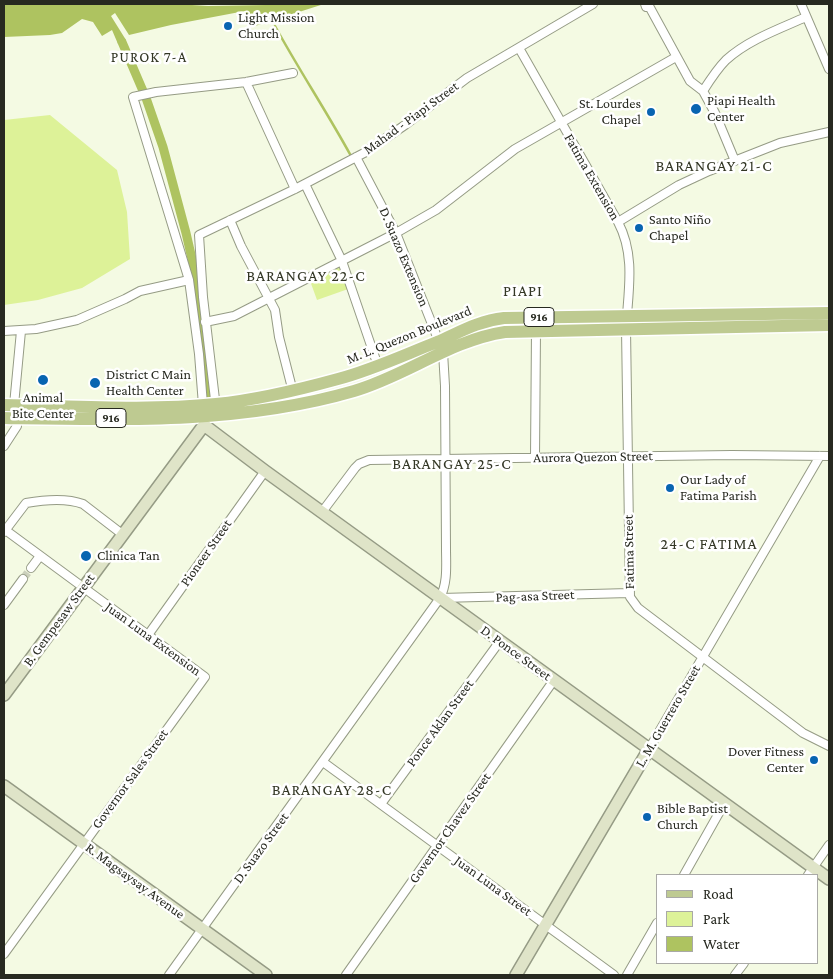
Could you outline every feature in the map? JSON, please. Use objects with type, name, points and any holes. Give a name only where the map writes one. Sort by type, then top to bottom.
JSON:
[{"type":"main road","name":"M. L. Quezon Boulevard","points":[[209,413],[293,392],[441,346],[491,334],[626,322],[829,313]]},
{"type":"main road","name":"M. L. Quezon Boulevard","points":[[4,418],[12,410],[157,407],[209,413],[317,400],[356,391],[441,346],[481,322],[504,318],[829,325]]},
{"type":"street","name":"Mahad - Piapi Street","points":[[205,322],[198,236],[200,234],[295,189],[356,157],[405,125],[467,78],[594,4]]},
{"type":"street","points":[[645,4],[646,7],[649,6],[690,81],[703,91],[715,113],[735,161]]},
{"type":"street","points":[[801,4],[829,69]]},
{"type":"street","points":[[703,91],[720,66],[735,52],[806,17]]},
{"type":"street","name":"Fatima Extension","points":[[519,48],[618,222],[626,242],[629,252],[626,322]]},
{"type":"street","points":[[209,413],[205,322],[234,316],[396,233],[436,210],[516,149],[676,57]]},
{"type":"street","points":[[209,413],[189,280],[133,98],[152,93],[246,82],[293,73]]},
{"type":"street","points":[[246,82],[295,189]]},
{"type":"street","points":[[618,222],[679,185],[735,161],[780,143],[829,132]]},
{"type":"street","name":"D. Suazo Extension","points":[[356,157],[396,233],[441,346],[445,386],[446,574],[440,598]]},
{"type":"street","points":[[305,184],[342,261],[378,366]]},
{"type":"street","points":[[230,220],[241,246],[275,310],[279,337],[293,392]]},
{"type":"street","points":[[4,331],[20,331],[77,320],[140,291],[189,280]]},
{"type":"street","name":"Fatima Street","points":[[626,322],[629,593],[635,606],[804,732],[829,746]]},
{"type":"street","points":[[4,446],[17,426],[12,410],[20,331]]},
{"type":"street","points":[[535,457],[536,331]]},
{"type":"street","name":"D. Ponce Street","points":[[209,413],[264,471],[724,804],[810,872]]},
{"type":"street","name":"B. Gempesaw Street","points":[[5,689],[83,587],[209,413]]},
{"type":"street","name":"L. M. Guerrero Street","points":[[516,975],[820,456]]},
{"type":"street","name":"Aurora Quezon Street","points":[[322,512],[355,468],[364,462],[446,458],[829,456]]},
{"type":"street","name":"Pioneer Street","points":[[148,635],[264,471]]},
{"type":"street","points":[[4,530],[26,504],[75,501],[83,504],[122,534]]},
{"type":"street","name":"Juan Luna Extension","points":[[4,530],[205,677]]},
{"type":"street","points":[[31,568],[40,556]]},
{"type":"street","points":[[4,605],[23,579]]},
{"type":"street","name":"Pag-asa Street","points":[[440,598],[629,593]]},
{"type":"street","name":"D. Suazo Street","points":[[169,975],[440,598]]},
{"type":"street","name":"Ponce Aklan Street","points":[[381,804],[500,641]]},
{"type":"street","name":"Governor Sales Street","points":[[4,954],[205,677]]},
{"type":"street","name":"Governor Chavez Street","points":[[346,975],[554,680]]},
{"type":"street","name":"Juan Luna Street","points":[[323,762],[614,975]]},
{"type":"street","name":"R. Magsaysay Avenue","points":[[4,786],[264,975]]},
{"type":"street","points":[[685,874],[724,804]]},
{"type":"street","points":[[810,872],[829,845]]},
{"type":"street","points":[[627,975],[656,924]]},
{"type":"street","points":[[735,975],[743,964]]},
{"type":"green space","points":[[50,115],[117,170],[127,212],[130,259],[82,288],[38,300],[4,305],[4,120]]},
{"type":"green space","points":[[343,266],[351,288],[317,300],[309,278]]},
{"type":"water","points":[[4,4],[176,4],[208,6],[324,4],[252,27],[245,11],[129,35],[115,13],[111,16],[126,40],[118,44],[112,30],[102,36],[93,22],[82,19],[62,33],[4,37]]},
{"type":"waterway","points":[[275,26],[351,156]]},
{"type":"waterway","points":[[122,42],[146,98],[163,147],[186,233],[195,272],[208,399]]},
{"type":"tunnel","points":[[23,579],[31,568]]},
{"type":"place","name":"Light Mission Church","points":[[228,26]]},
{"type":"place","name":"Piapi Health Center","points":[[696,109]]},
{"type":"place","name":"St. Lourdes Chapel","points":[[651,112]]},
{"type":"place","name":"Santo Niño Chapel","points":[[639,228]]},
{"type":"place","name":"Animal Bite Center","points":[[43,380]]},
{"type":"place","name":"District C Main Health Center","points":[[95,383]]},
{"type":"place","name":"Our Lady of Fatima Parish","points":[[670,488]]},
{"type":"place","name":"Clinica Tan","points":[[86,556]]},
{"type":"place","name":"Dover Fitness Center","points":[[814,760]]},
{"type":"place","name":"Bible Baptist Church","points":[[647,817]]},
{"type":"district","name":"PUROK 7-A","points":[[149,57]]},
{"type":"district","name":"BARANGAY 21-C","points":[[714,166]]},
{"type":"district","name":"BARANGAY 22-C","points":[[306,276]]},
{"type":"district","name":"PIAPI","points":[[523,291]]},
{"type":"district","name":"BARANGAY 25-C","points":[[452,464]]},
{"type":"district","name":"24-C FATIMA","points":[[709,544]]},
{"type":"district","name":"BARANGAY 28-C","points":[[332,790]]}]
